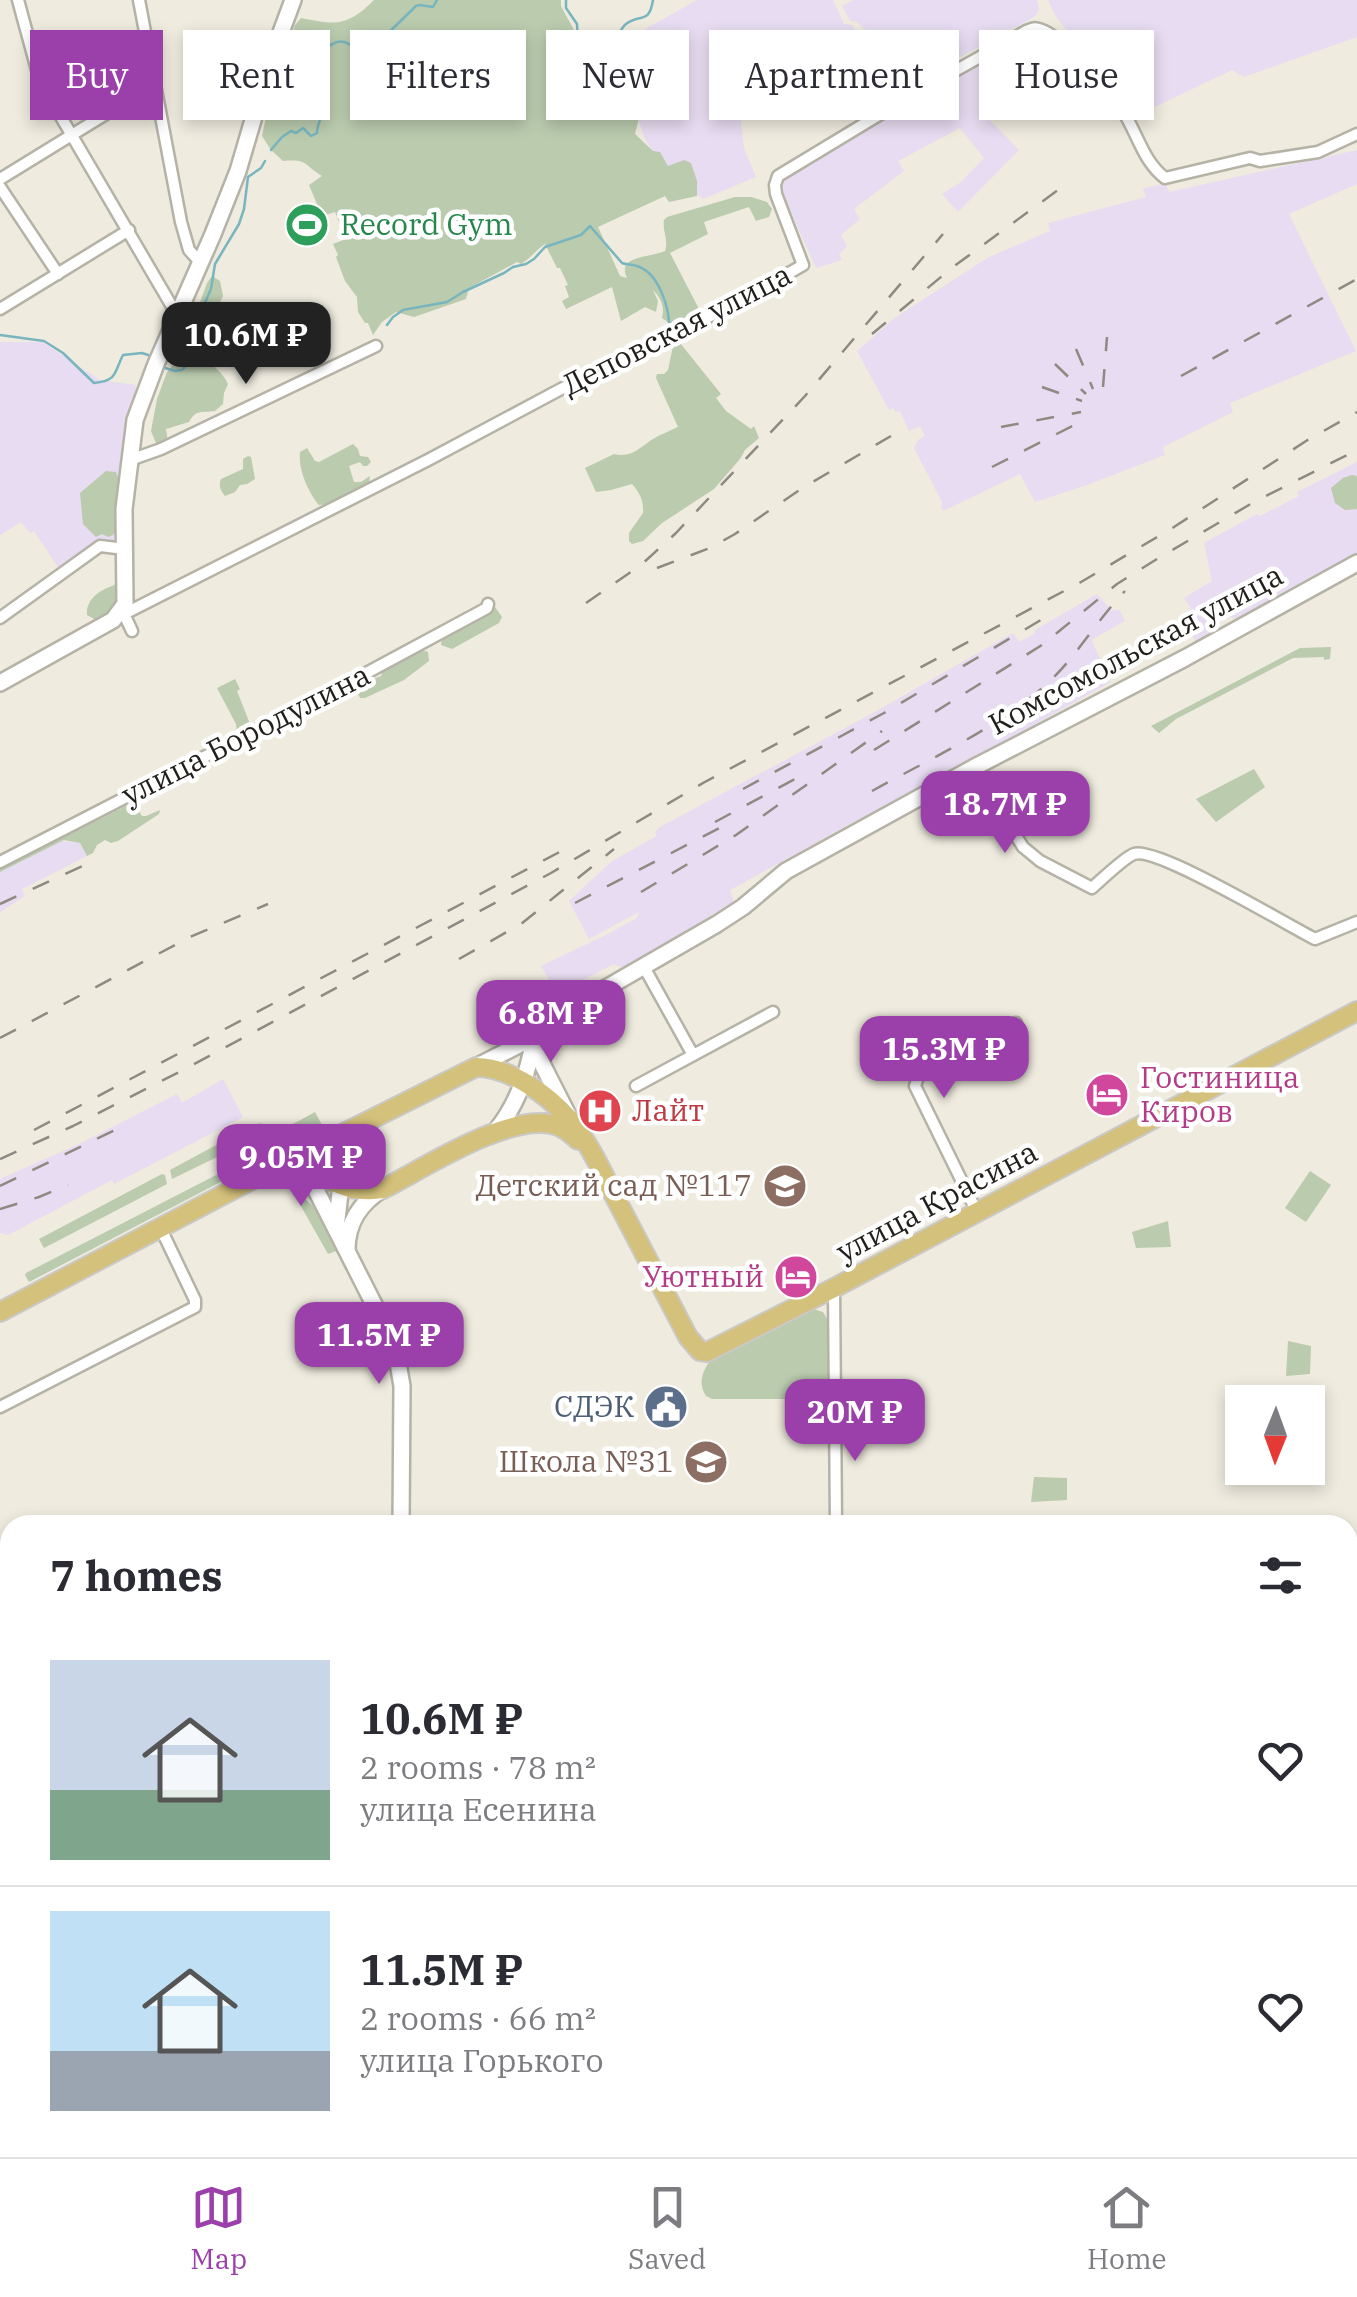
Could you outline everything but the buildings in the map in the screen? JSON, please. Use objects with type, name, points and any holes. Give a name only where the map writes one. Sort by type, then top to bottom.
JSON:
[{"type":"main road","points":[[124,624],[124,508],[135,420],[238,170],[293,0]]},
{"type":"main road","name":"Комсомольская улица","points":[[0,1312],[533,1041],[576,1006],[743,906],[786,871],[1357,563]]},
{"type":"main road","name":"Деповская улица","points":[[0,683],[124,624]]},
{"type":"main road","name":"улица Красина","points":[[590,1150],[688,1337],[700,1351],[716,1349],[1357,1010]]},
{"type":"main road","points":[[495,1132],[514,1106],[533,1041]]},
{"type":"main road","points":[[533,1041],[590,1150]]},
{"type":"main road","points":[[476,1067],[498,1071],[523,1083],[554,1103],[574,1125]]},
{"type":"main road","points":[[348,1250],[349,1228],[369,1198],[495,1132],[532,1122],[552,1124],[563,1127],[590,1150]]},
{"type":"main road","points":[[336,1228],[340,1186],[354,1129]]},
{"type":"main road","points":[[279,1167],[306,1170],[360,1192],[383,1189]]},
{"type":"main road","points":[[279,1167],[305,1176],[315,1188],[390,1336],[402,1386],[401,1515]]},
{"type":"main road","name":"Комсомольская улица","points":[[0,1299],[28,1297]]},
{"type":"street","points":[[19,0],[40,81],[177,315]]},
{"type":"street","points":[[139,0],[144,30]]},
{"type":"street","name":"Деповская улица","points":[[124,624],[803,265],[776,194],[778,176],[1026,30],[1037,28],[1051,35],[1097,79],[1127,118],[1150,164],[1165,178],[1250,158],[1260,161],[1318,152],[1357,134]]},
{"type":"street","points":[[0,178],[95,120]]},
{"type":"street","points":[[161,120],[186,243],[200,262]]},
{"type":"street","points":[[0,187],[58,274]]},
{"type":"street","points":[[0,309],[129,230]]},
{"type":"street","points":[[130,460],[162,450],[376,346]]},
{"type":"street","points":[[0,618],[100,546],[125,549]]},
{"type":"street","name":"улица Бородулина","points":[[0,862],[346,684],[488,604]]},
{"type":"street","points":[[973,768],[1024,847],[1040,861],[1092,888],[1134,854],[1149,853],[1315,939],[1357,922]]},
{"type":"street","points":[[644,966],[694,1055]]},
{"type":"street","points":[[636,1086],[773,1012]]},
{"type":"street","points":[[977,1212],[915,1086],[919,1074],[1016,1023]]},
{"type":"street","points":[[0,1407],[195,1307],[196,1300],[161,1229]]},
{"type":"street","points":[[834,1288],[836,1515]]},
{"type":"shaded area","points":[[697,0],[833,0],[844,24],[852,25],[854,30],[709,30],[709,120],[741,120],[744,148],[756,177],[703,199],[667,173],[645,139],[639,120],[689,120],[689,30],[643,30]]},
{"type":"shaded area","points":[[854,0],[1037,0],[1039,10],[1010,30],[979,30],[979,47],[959,58],[959,30],[865,30],[850,21],[842,6]]},
{"type":"shaded area","points":[[1048,0],[1357,0],[1357,37],[1244,77],[1232,70],[1154,107],[1154,30],[1066,30]]},
{"type":"shaded area","points":[[979,62],[979,120],[990,120],[1019,150],[958,212],[942,194],[961,182],[984,158],[960,128],[898,161],[904,171],[854,209],[860,219],[841,235],[847,246],[839,254],[842,260],[816,268],[784,197],[785,178],[882,120],[959,120],[959,74]]},
{"type":"shaded area","points":[[1357,150],[1357,184],[1289,214],[1356,351],[1230,403],[1233,412],[1163,447],[1165,455],[1035,502],[1020,474],[943,511],[914,448],[925,436],[920,426],[909,431],[900,411],[889,410],[857,351],[896,317],[989,257],[1050,231],[1048,223],[1146,197],[1143,189],[1149,187],[1166,184],[1169,192]]},
{"type":"shaded area","points":[[0,342],[42,342],[100,380],[136,385],[125,464],[122,543],[98,543],[60,570],[34,531],[30,533],[21,522],[0,535]]},
{"type":"shaded area","points":[[1357,462],[1357,555],[1244,619],[1220,620],[1216,633],[1197,644],[1183,616],[1191,609],[1184,598],[1212,581],[1204,543]]},
{"type":"shaded area","points":[[1097,594],[1111,610],[1119,610],[1125,621],[1092,642],[1111,682],[730,890],[734,903],[622,968],[614,964],[557,993],[541,966],[637,918],[639,912],[589,939],[569,901],[612,861],[657,836],[655,832],[660,827],[1013,633],[1019,642]]},
{"type":"shaded area","points":[[62,841],[80,843],[87,856],[22,889],[25,896],[0,912],[0,872]]},
{"type":"shaded area","points":[[223,1079],[243,1117],[8,1235],[0,1233],[0,1179],[177,1094],[182,1103]]},
{"type":"green space","points":[[374,0],[561,0],[574,30],[546,30],[546,120],[638,120],[635,134],[653,151],[660,152],[668,166],[684,160],[691,163],[697,181],[697,196],[669,202],[665,196],[598,227],[620,276],[627,278],[626,265],[630,261],[665,251],[667,217],[735,197],[751,197],[767,202],[772,209],[769,217],[756,221],[749,207],[704,222],[708,234],[670,253],[699,309],[672,325],[662,318],[662,303],[653,290],[658,301],[656,312],[645,307],[621,321],[612,287],[566,309],[562,301],[569,297],[565,286],[568,285],[545,244],[521,264],[517,262],[469,288],[466,299],[414,317],[396,312],[373,335],[358,312],[357,297],[345,281],[336,257],[333,244],[346,239],[335,212],[322,216],[309,185],[322,176],[301,162],[283,161],[262,136],[265,120],[330,120],[330,30],[293,30],[301,18],[340,22]]},
{"type":"green space","points":[[212,276],[220,281],[223,296],[211,320],[208,355],[228,384],[223,404],[215,411],[197,413],[189,422],[166,429],[168,442],[156,443],[151,431],[157,399],[167,372],[181,355]]},
{"type":"green space","points":[[680,343],[721,394],[716,398],[726,411],[751,429],[754,426],[759,438],[714,489],[662,523],[643,541],[632,544],[629,533],[643,513],[637,491],[632,484],[596,492],[585,468],[614,454],[631,453],[678,427],[656,378],[668,370],[673,346]]},
{"type":"green space","points":[[353,444],[360,456],[371,462],[367,466],[360,462],[349,466],[354,482],[370,476],[369,484],[330,504],[319,505],[305,480],[300,452],[307,448],[319,462]]},
{"type":"green space","points":[[248,456],[255,479],[225,496],[220,488],[221,479],[243,469],[243,459]]},
{"type":"green space","points":[[106,471],[116,472],[118,478],[119,512],[113,535],[96,537],[83,524],[80,493]]},
{"type":"green space","points":[[1352,475],[1357,476],[1357,509],[1345,510],[1335,503],[1331,488]]},
{"type":"green space","points":[[121,583],[117,601],[108,614],[96,620],[87,615],[93,598]]},
{"type":"green space","points":[[495,607],[502,617],[499,623],[452,649],[441,645],[442,638],[459,626]]},
{"type":"green space","points":[[1331,647],[1330,659],[1293,658],[1176,719],[1159,733],[1151,726],[1300,648]]},
{"type":"green space","points":[[420,649],[428,652],[429,661],[404,680],[360,698],[356,690],[362,683],[381,676],[380,671]]},
{"type":"green space","points":[[235,679],[250,724],[237,734],[236,724],[217,688]]},
{"type":"green space","points":[[1254,769],[1265,787],[1216,822],[1196,799]]},
{"type":"green space","points":[[130,804],[142,816],[160,810],[159,814],[118,841],[105,840],[87,856],[80,843],[64,840],[0,872],[0,868]]},
{"type":"green space","points":[[315,1112],[322,1125],[261,1152],[245,1129],[261,1123],[271,1136]]},
{"type":"green space","points":[[242,1131],[248,1142],[172,1179],[170,1170]]},
{"type":"green space","points":[[255,1155],[259,1162],[29,1282],[25,1275],[26,1273]]},
{"type":"green space","points":[[1310,1171],[1331,1185],[1306,1222],[1285,1208]]},
{"type":"green space","points":[[162,1174],[167,1184],[44,1248],[39,1239]]},
{"type":"green space","points":[[305,1199],[316,1208],[339,1250],[328,1254],[298,1201]]},
{"type":"green space","points":[[1168,1221],[1171,1247],[1136,1248],[1132,1232]]},
{"type":"green space","points":[[810,1308],[823,1312],[830,1324],[831,1390],[824,1399],[706,1396],[702,1379],[709,1362]]},
{"type":"green space","points":[[1288,1341],[1311,1346],[1310,1374],[1286,1376]]},
{"type":"green space","points":[[1034,1477],[1067,1478],[1067,1500],[1031,1502]]},
{"type":"waterway","points":[[271,150],[291,131],[296,133],[303,128],[311,136],[317,133],[324,102],[311,73],[328,47],[344,42],[358,50],[379,42],[416,6],[433,7],[437,0]]},
{"type":"waterway","points":[[566,0],[566,8],[577,24],[578,41],[587,46],[599,38],[616,37],[626,24],[646,16],[653,0]]},
{"type":"waterway","points":[[162,367],[182,370],[194,357],[196,323],[211,289],[215,264],[239,224],[248,177],[265,161]]},
{"type":"waterway","points":[[387,325],[403,310],[447,302],[526,264],[545,247],[581,235],[590,226],[622,263],[637,266],[652,276],[665,303],[669,329]]},
{"type":"waterway","points":[[0,335],[44,341],[63,353],[94,383],[111,378],[123,355],[142,353],[154,357]]},
{"type":"railway","points":[[872,334],[953,267],[1062,187]]},
{"type":"railway","points":[[586,603],[641,565],[676,533],[805,396],[943,234]]},
{"type":"railway","points":[[1181,376],[1357,279]]},
{"type":"railway","points":[[1103,387],[1107,337]]},
{"type":"railway","points":[[1076,349],[1093,389]]},
{"type":"railway","points":[[1055,364],[1086,394]]},
{"type":"railway","points":[[1042,387],[1082,401]]},
{"type":"railway","points":[[1001,427],[1081,412]]},
{"type":"railway","points":[[0,1159],[183,1070],[551,873],[703,783],[1081,582],[1357,412]]},
{"type":"railway","points":[[992,467],[1084,420]]},
{"type":"railway","points":[[657,568],[735,534],[804,487],[891,436]]},
{"type":"railway","points":[[874,750],[1042,645],[1117,584],[1157,559],[1254,502],[1357,450]]},
{"type":"railway","points":[[872,791],[965,741],[1032,697],[1060,671],[1125,591]]},
{"type":"railway","points":[[743,789],[884,713],[1051,614]]},
{"type":"railway","points":[[641,892],[736,835],[882,731]]},
{"type":"railway","points":[[715,822],[808,772]]},
{"type":"railway","points":[[575,903],[733,821]]},
{"type":"railway","points":[[34,1130],[569,847]]},
{"type":"railway","points":[[459,959],[521,924],[614,849]]},
{"type":"railway","points":[[0,904],[91,862]]},
{"type":"railway","points":[[0,1038],[190,937],[268,904]]},
{"type":"railway","points":[[0,1186],[115,1130]]},
{"type":"railway","points":[[0,1209],[68,1185]]},
{"type":"place","name":"Record Gym","points":[[307,225]]},
{"type":"place","name":"Гостиница Киров","points":[[1107,1095]]},
{"type":"place","name":"Лайт","points":[[600,1111]]},
{"type":"place","name":"Детский сад №117","points":[[785,1186]]},
{"type":"place","name":"Уютный","points":[[796,1277]]},
{"type":"place","name":"СДЭК","points":[[666,1407]]},
{"type":"place","name":"Школа №31","points":[[706,1462]]}]
